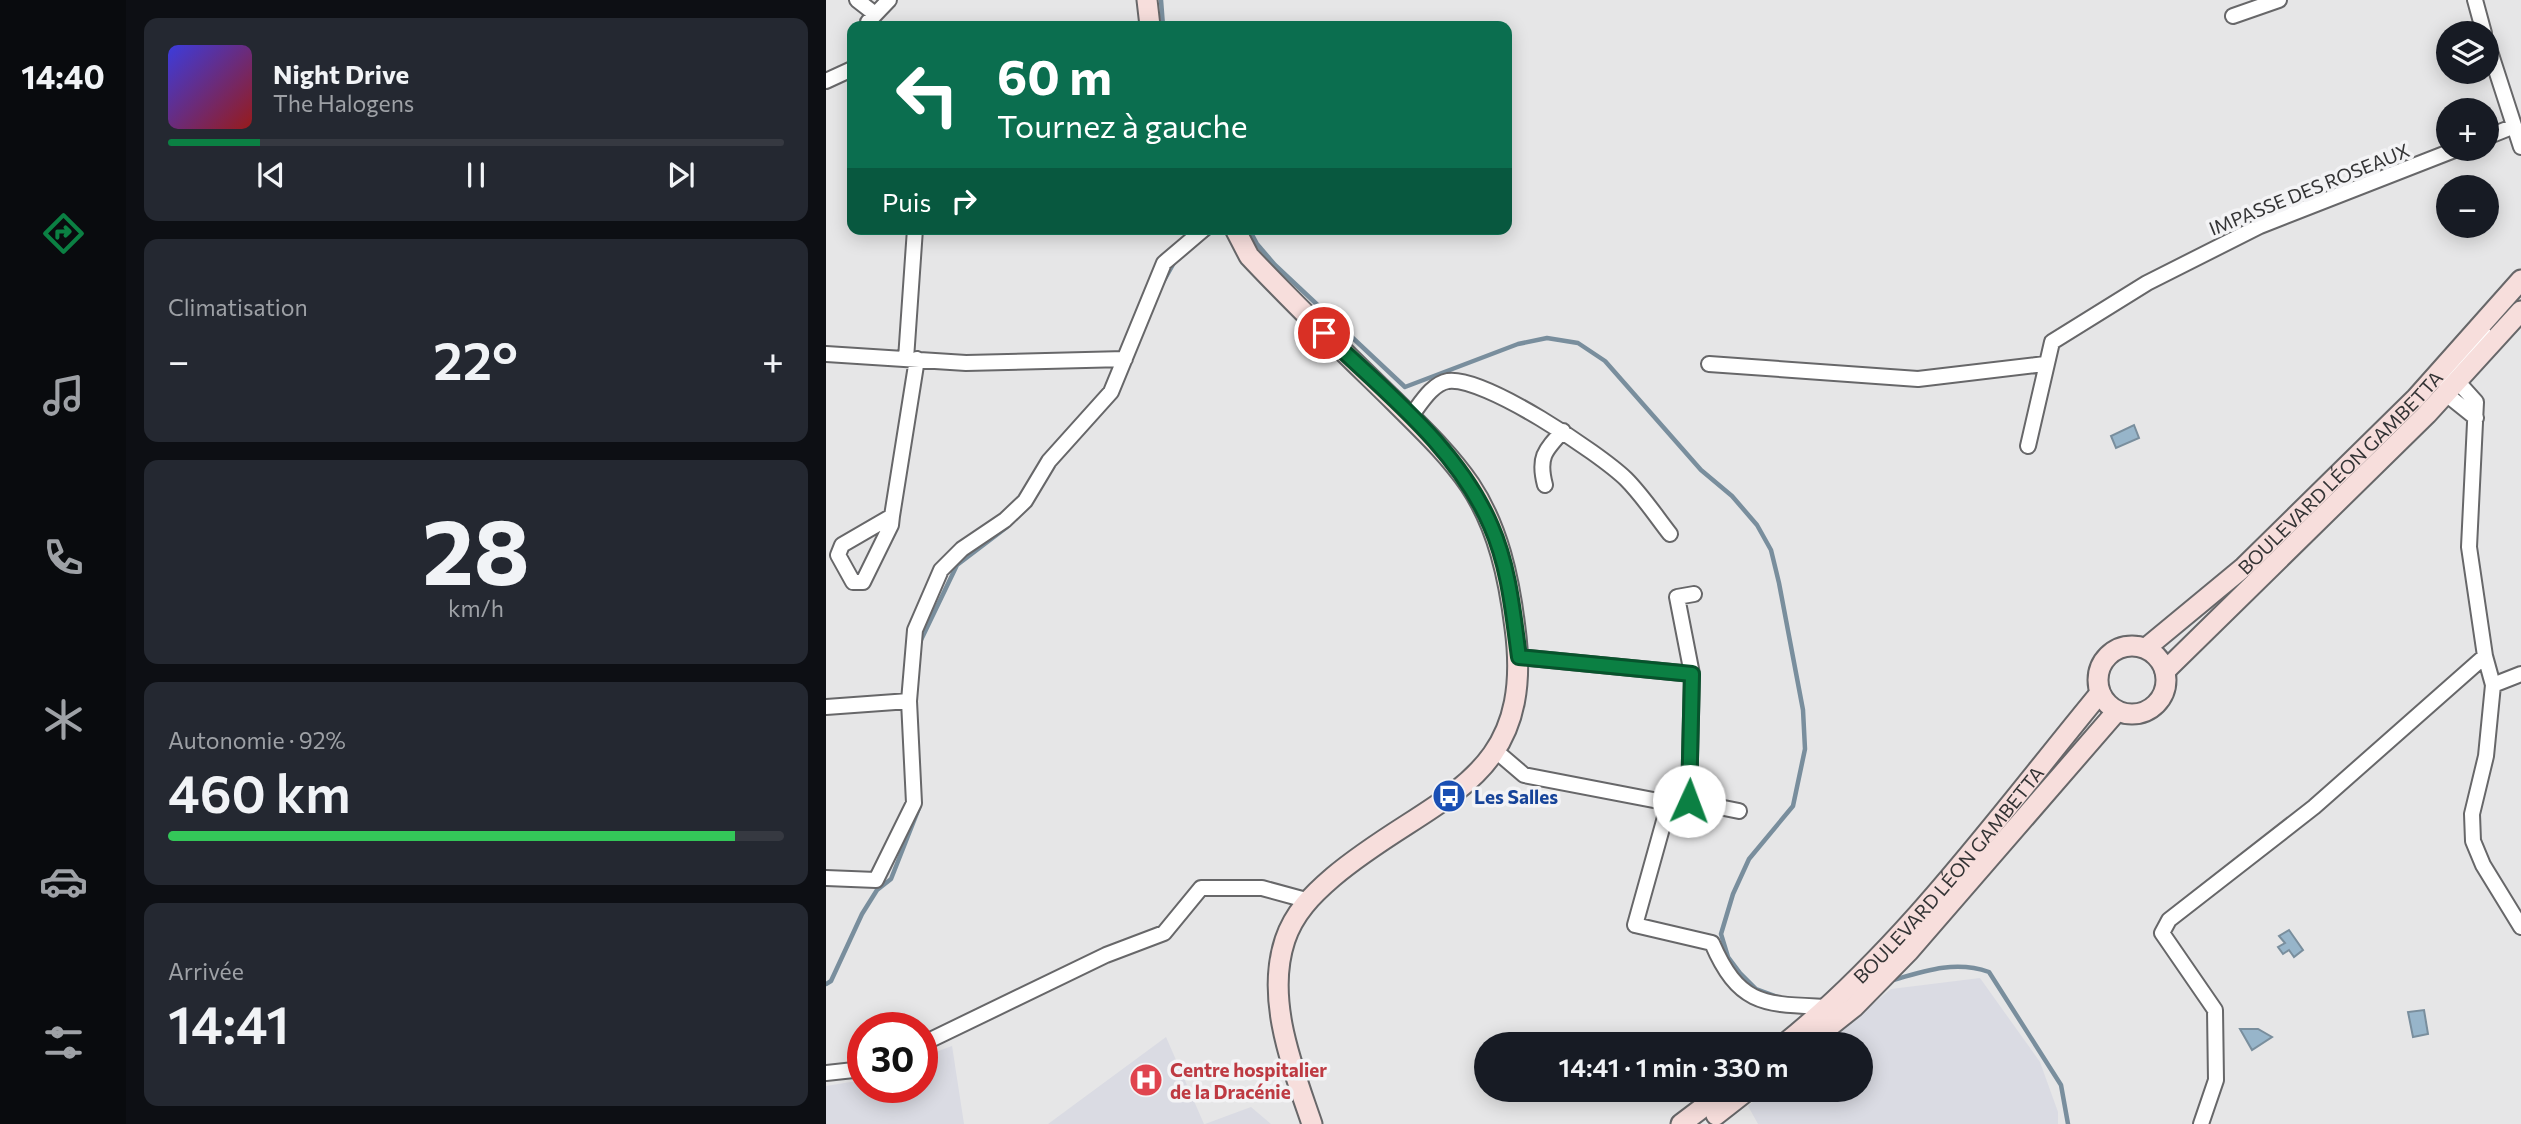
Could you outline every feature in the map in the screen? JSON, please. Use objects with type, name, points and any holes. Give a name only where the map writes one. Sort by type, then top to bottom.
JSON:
[{"type":"main road","points":[[1147,0],[1149,21]]},
{"type":"main road","points":[[1238,235],[1249,256],[1441,448],[1471,486],[1492,526],[1504,565],[1519,657],[1517,701],[1506,734],[1496,751],[1433,811],[1353,861],[1306,900],[1285,939],[1278,997],[1286,1041],[1312,1124]]},
{"type":"main road","name":"BOULEVARD LÉON GAMBETTA","points":[[2165,671],[2445,385],[2513,300],[2521,280]]},
{"type":"main road","name":"BOULEVARD LÉON GAMBETTA","points":[[2146,648],[2244,567],[2517,316]]},
{"type":"main road","points":[[2123,647],[2146,648],[2161,662],[2165,671],[2164,693],[2158,703],[2139,714],[2117,711],[2100,693],[2099,670],[2112,652],[2123,647]]},
{"type":"main road","name":"BOULEVARD LÉON GAMBETTA","points":[[1799,1032],[1830,1007],[1876,960],[1990,828],[2100,693]]},
{"type":"main road","name":"BOULEVARD LÉON GAMBETTA","points":[[1822,1032],[1854,1007],[1909,951],[2117,711]]},
{"type":"main road","points":[[1681,1124],[1710,1102]]},
{"type":"main road","points":[[1704,1124],[1732,1102]]},
{"type":"street","points":[[857,0],[872,20],[889,0]]},
{"type":"street","points":[[2233,16],[2279,0]]},
{"type":"street","points":[[2475,0],[2481,21]]},
{"type":"street","points":[[826,81],[847,71]]},
{"type":"street","points":[[2499,83],[2521,147]]},
{"type":"street","points":[[2499,132],[2512,127]]},
{"type":"street","name":"IMPASSE DES ROSEAUX","points":[[2028,446],[2052,342],[2147,282],[2260,226],[2436,158]]},
{"type":"street","points":[[892,516],[842,545],[838,555],[853,582],[863,582],[892,516],[911,359],[915,235]]},
{"type":"street","points":[[826,878],[876,880],[914,803],[909,701],[915,630],[941,570],[962,549],[1005,520],[1025,501],[1049,461],[1101,406],[1125,359],[1164,263],[1198,235]]},
{"type":"street","points":[[2513,300],[2517,316]]},
{"type":"street","points":[[826,354],[966,363],[1125,359]]},
{"type":"street","points":[[1709,364],[1918,379],[2045,364]]},
{"type":"street","points":[[1410,417],[1432,389],[1447,381],[1471,383],[1563,431],[1625,479],[1670,534]]},
{"type":"street","points":[[2445,385],[2476,418],[2469,547],[2485,656],[2493,685],[2486,756],[2472,814],[2473,841],[2483,865],[2521,927]]},
{"type":"street","points":[[1545,485],[1540,467],[1546,450],[1563,431]]},
{"type":"street","points":[[1689,801],[1692,674],[1677,597],[1694,594]]},
{"type":"street","points":[[2200,1124],[2216,1080],[2215,1010],[2162,933],[2169,920],[2314,807],[2485,656]]},
{"type":"street","points":[[1519,657],[1692,674]]},
{"type":"street","points":[[2493,685],[2521,674]]},
{"type":"street","points":[[826,707],[909,701]]},
{"type":"street","points":[[1496,751],[1524,775],[1669,803],[1689,801],[1739,811]]},
{"type":"street","points":[[1669,803],[1635,925],[1712,943],[1724,972],[1766,1004],[1830,1007]]},
{"type":"street","points":[[938,1036],[1106,955],[1164,933],[1200,888],[1262,888],[1306,900]]},
{"type":"street","points":[[826,1073],[847,1071]]},
{"type":"shaded area","points":[[1980,978],[2040,1062],[2058,1112],[2058,1124],[1758,1124],[1748,1106],[1753,1102],[1873,1102],[1873,1032],[1839,1032],[1891,989]]},
{"type":"shaded area","name":"Centre hospitalier de la Dracénie","points":[[1166,1037],[1204,1124],[1048,1124]]},
{"type":"shaded area","points":[[952,1046],[964,1124],[826,1124],[826,1086],[847,1083],[847,1103],[938,1103],[938,1051]]},
{"type":"shaded area","name":"Centre hospitalier de la Dracénie","points":[[1251,1107],[1271,1124],[1205,1124]]},
{"type":"water","points":[[2134,425],[2139,438],[2116,448],[2111,436]]},
{"type":"water","points":[[2289,930],[2303,950],[2294,957],[2289,950],[2283,954],[2278,947],[2285,943],[2279,936]]},
{"type":"water","points":[[2424,1010],[2428,1034],[2413,1037],[2408,1012]]},
{"type":"water","points":[[2240,1029],[2258,1029],[2272,1037],[2252,1050]]},
{"type":"waterway","points":[[1161,0],[1163,21]]},
{"type":"waterway","points":[[1203,238],[1207,235]]},
{"type":"waterway","points":[[1252,235],[1275,265],[1405,387],[1518,344],[1547,338],[1578,343],[1605,361],[1701,470],[1732,496],[1757,525],[1771,550],[1779,583],[1803,710],[1805,749],[1793,806],[1749,859],[1733,894],[1721,934],[1728,957],[1740,973],[1756,989],[1780,998]]},
{"type":"waterway","points":[[1162,284],[1175,261]]},
{"type":"waterway","points":[[920,642],[957,565],[1007,527]]},
{"type":"waterway","points":[[826,984],[831,981],[862,914],[877,890],[891,879],[919,808]]},
{"type":"waterway","points":[[1890,981],[1952,967],[1989,972],[2061,1085],[2068,1124]]},
{"type":"place","name":"Les Salles","points":[[1449,796]]},
{"type":"place","name":"Centre hospitalier de la Dracénie","points":[[1146,1080]]},
{"type":"route","points":[[1324,333],[1441,448],[1471,486],[1492,526],[1504,565],[1519,657],[1692,674],[1689,801]]}]
